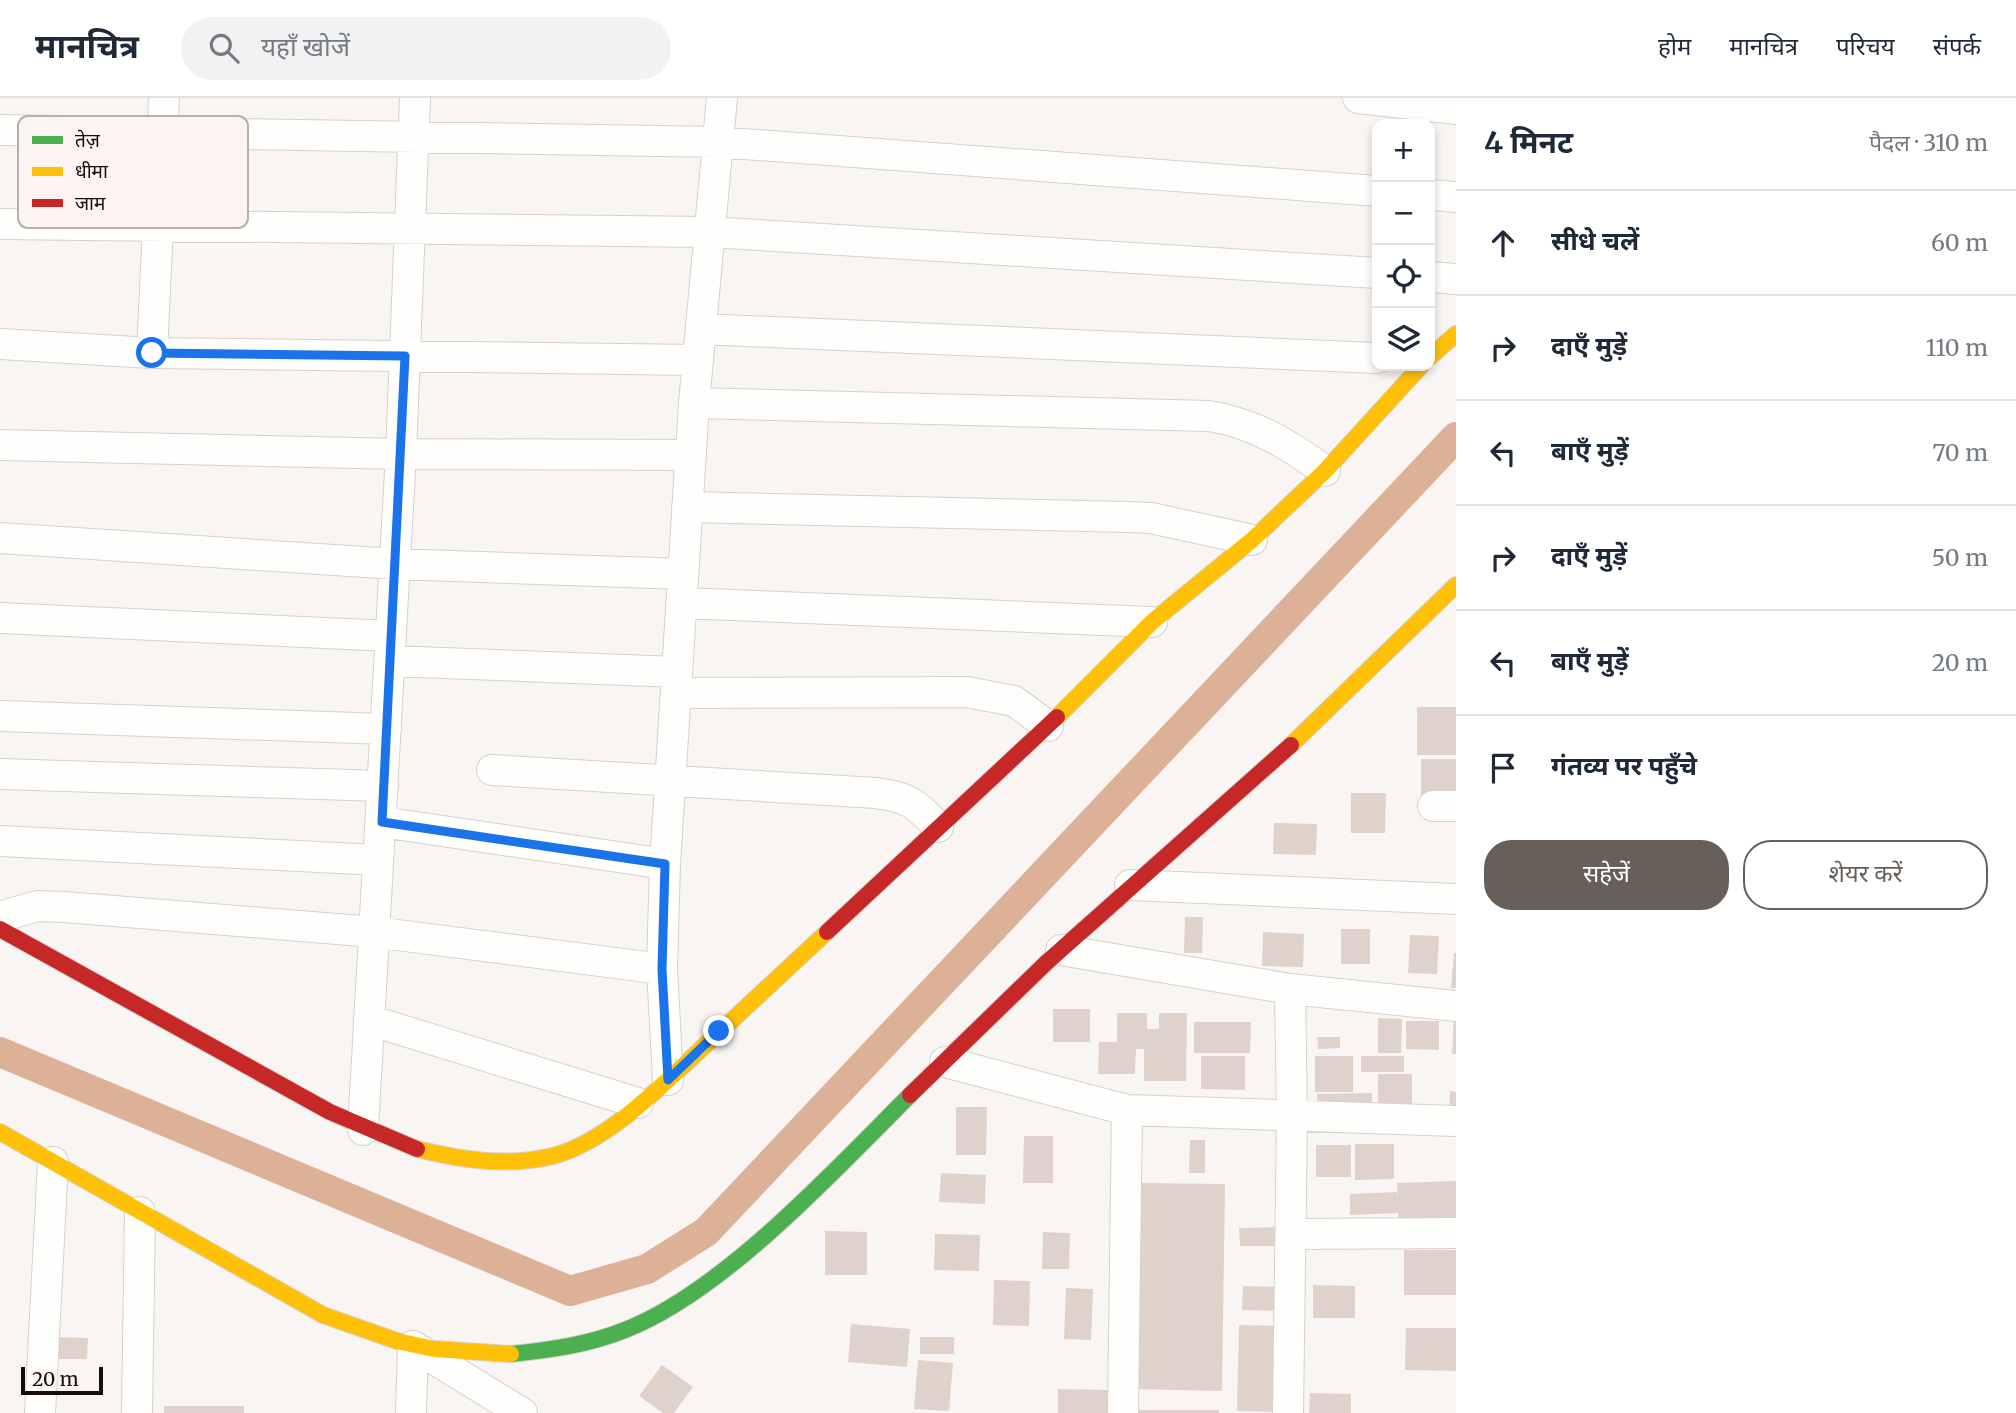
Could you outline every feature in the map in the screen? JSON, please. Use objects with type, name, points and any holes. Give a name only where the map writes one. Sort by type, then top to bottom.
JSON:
[{"type":"street","points":[[164,98],[164,116]]},
{"type":"street","points":[[363,1130],[401,454],[415,98]]},
{"type":"street","points":[[668,1080],[662,969],[665,864],[694,403],[722,98]]},
{"type":"street","points":[[1358,98],[1456,108]]},
{"type":"street","points":[[0,130],[18,130]]},
{"type":"street","points":[[248,135],[718,142],[1372,191]]},
{"type":"street","points":[[1435,195],[1456,197]]},
{"type":"street","points":[[0,224],[18,224]]},
{"type":"street","points":[[152,353],[159,228],[710,232],[1372,273]]},
{"type":"street","points":[[1435,277],[1456,279]]},
{"type":"street","points":[[701,329],[1372,358]]},
{"type":"street","points":[[1435,353],[1456,334]]},
{"type":"street","points":[[0,344],[152,353],[698,360]]},
{"type":"street","points":[[0,929],[363,1130],[473,1161],[520,1161],[555,1156],[606,1127],[668,1080],[1048,726],[1152,622],[1252,540],[1325,471],[1416,371]]},
{"type":"street","points":[[694,403],[1209,416],[1230,419],[1267,433],[1291,446],[1325,471]]},
{"type":"street","points":[[0,445],[401,454],[691,455]]},
{"type":"street","points":[[687,507],[1151,518],[1252,540]]},
{"type":"street","points":[[0,538],[395,564],[683,574]]},
{"type":"street","points":[[0,1132],[323,1315],[369,1335],[442,1352],[487,1354],[544,1350],[621,1331],[653,1317],[703,1284],[772,1228],[1012,994],[1130,884],[1294,741],[1456,585]]},
{"type":"street","points":[[681,603],[1152,622]]},
{"type":"street","points":[[0,618],[390,648],[676,682],[967,692],[1014,701],[1048,726]]},
{"type":"street","points":[[0,716],[386,729]]},
{"type":"street","points":[[492,770],[903,797],[915,803],[938,827]]},
{"type":"street","points":[[0,774],[383,786]]},
{"type":"street","points":[[382,822],[665,864]]},
{"type":"street","points":[[0,841],[379,860]]},
{"type":"street","points":[[1130,884],[1456,899]]},
{"type":"street","points":[[0,918],[37,906],[65,907],[374,932],[662,969]]},
{"type":"street","points":[[1061,950],[1290,989],[1456,1006]]},
{"type":"street","points":[[1288,1413],[1292,1234],[1290,989]]},
{"type":"street","points":[[369,1020],[638,1103]]},
{"type":"street","points":[[945,1062],[1127,1110],[1292,1118],[1456,1121]]},
{"type":"street","points":[[1123,1413],[1127,1110]]},
{"type":"street","points":[[40,1413],[52,1162]]},
{"type":"street","points":[[137,1413],[140,1212]]},
{"type":"street","points":[[1292,1234],[1456,1233]]},
{"type":"street","points":[[411,1413],[413,1346]]},
{"type":"street","points":[[413,1346],[522,1413]]},
{"type":"building","points":[[1417,707],[1456,707],[1456,755],[1417,755]]},
{"type":"building","points":[[1421,759],[1456,759],[1456,798],[1421,798]]},
{"type":"building","points":[[1351,793],[1386,793],[1385,833],[1351,833]]},
{"type":"building","points":[[1274,823],[1317,824],[1316,855],[1273,854]]},
{"type":"building","points":[[1185,917],[1203,917],[1202,953],[1184,953]]},
{"type":"building","points":[[1341,929],[1370,929],[1370,964],[1341,964]]},
{"type":"building","points":[[1263,932],[1304,934],[1303,967],[1262,966]]},
{"type":"building","points":[[1410,935],[1439,936],[1437,974],[1408,973]]},
{"type":"building","points":[[1454,953],[1456,988],[1451,988]]},
{"type":"building","points":[[1053,1009],[1090,1009],[1090,1042],[1053,1042]]},
{"type":"building","points":[[1117,1013],[1147,1013],[1147,1029],[1159,1029],[1159,1013],[1187,1013],[1186,1081],[1144,1081],[1144,1049],[1136,1049],[1135,1074],[1098,1074],[1099,1042],[1117,1042]]},
{"type":"building","points":[[1454,1017],[1456,1054],[1452,1054]]},
{"type":"building","points":[[1378,1018],[1402,1019],[1401,1053],[1378,1053]]},
{"type":"building","points":[[1406,1021],[1439,1021],[1439,1050],[1406,1049]]},
{"type":"building","points":[[1194,1022],[1251,1022],[1250,1053],[1194,1053]]},
{"type":"building","points":[[1317,1037],[1340,1037],[1340,1048],[1318,1049]]},
{"type":"building","points":[[1201,1056],[1245,1056],[1245,1090],[1201,1089]]},
{"type":"building","points":[[1315,1056],[1353,1056],[1353,1092],[1315,1092]]},
{"type":"building","points":[[1361,1056],[1404,1056],[1404,1072],[1361,1072]]},
{"type":"building","points":[[1378,1074],[1412,1074],[1412,1109],[1378,1109]]},
{"type":"building","points":[[1450,1091],[1456,1092],[1456,1115],[1449,1115]]},
{"type":"building","points":[[1372,1093],[1372,1112],[1318,1112],[1317,1094]]},
{"type":"building","points":[[956,1107],[987,1107],[986,1155],[956,1155]]},
{"type":"building","points":[[1024,1136],[1053,1136],[1053,1183],[1023,1183]]},
{"type":"building","points":[[1190,1140],[1205,1140],[1205,1173],[1189,1173]]},
{"type":"building","points":[[1355,1144],[1394,1144],[1394,1179],[1355,1180]]},
{"type":"building","points":[[1316,1145],[1351,1145],[1351,1177],[1316,1177]]},
{"type":"building","points":[[941,1173],[986,1175],[985,1204],[939,1202]]},
{"type":"building","points":[[1456,1181],[1456,1217],[1445,1218],[1445,1226],[1399,1228],[1398,1213],[1350,1215],[1350,1194],[1397,1192],[1398,1200],[1397,1183]]},
{"type":"building","points":[[1136,1183],[1225,1184],[1222,1391],[1133,1389]]},
{"type":"building","points":[[1280,1227],[1280,1246],[1240,1246],[1239,1228]]},
{"type":"building","points":[[825,1231],[867,1232],[867,1275],[825,1275]]},
{"type":"building","points":[[1043,1232],[1070,1233],[1069,1269],[1042,1269]]},
{"type":"building","points":[[935,1234],[980,1235],[979,1271],[934,1270]]},
{"type":"building","points":[[1404,1250],[1456,1250],[1456,1295],[1404,1295]]},
{"type":"building","points":[[994,1280],[1030,1281],[1029,1326],[993,1325]]},
{"type":"building","points":[[1313,1285],[1355,1286],[1355,1318],[1313,1318]]},
{"type":"building","points":[[1243,1286],[1284,1287],[1283,1311],[1242,1310]]},
{"type":"building","points":[[1066,1288],[1093,1289],[1091,1340],[1064,1339]]},
{"type":"building","points":[[851,1324],[910,1329],[907,1367],[848,1362]]},
{"type":"building","points":[[1239,1325],[1283,1326],[1281,1412],[1237,1411]]},
{"type":"building","points":[[1406,1328],[1456,1328],[1456,1371],[1405,1370]]},
{"type":"building","points":[[51,1337],[88,1338],[87,1359],[51,1359]]},
{"type":"building","points":[[920,1337],[954,1337],[954,1354],[920,1354]]},
{"type":"building","points":[[918,1360],[953,1363],[949,1411],[914,1409]]},
{"type":"building","points":[[662,1365],[693,1387],[674,1413],[663,1413],[639,1396]]},
{"type":"building","points":[[1058,1389],[1109,1390],[1109,1413],[1058,1413]]},
{"type":"building","points":[[1310,1393],[1351,1394],[1351,1413],[1309,1413]]},
{"type":"building","points":[[164,1406],[244,1406],[244,1413],[164,1413]]},
{"type":"building","points":[[1131,1410],[1219,1410],[1219,1413],[1131,1413]]},
{"type":"waterway","points":[[0,1052],[570,1291],[647,1269],[706,1232],[1456,437]]},
{"type":"traffic: fast","points":[[511,1354],[597,1340],[662,1312],[700,1288],[738,1259],[813,1192],[910,1095]]},
{"type":"traffic: slow","points":[[1435,353],[1456,334]]},
{"type":"traffic: slow","points":[[1057,717],[1152,622],[1252,540],[1325,471],[1416,371]]},
{"type":"traffic: slow","points":[[1291,745],[1456,585]]},
{"type":"traffic: slow","points":[[417,1149],[468,1159],[519,1161],[553,1156],[597,1137],[679,1070],[827,932]]},
{"type":"traffic: slow","points":[[0,1132],[323,1315],[397,1341],[434,1349],[511,1354]]},
{"type":"traffic: jam","points":[[827,932],[1057,717]]},
{"type":"traffic: jam","points":[[910,1095],[1046,963],[1291,745]]},
{"type":"traffic: jam","points":[[0,929],[330,1112],[417,1149]]},
{"type":"route","points":[[152,353],[405,356],[382,822],[665,864],[662,969],[668,1080],[719,1031]]}]
